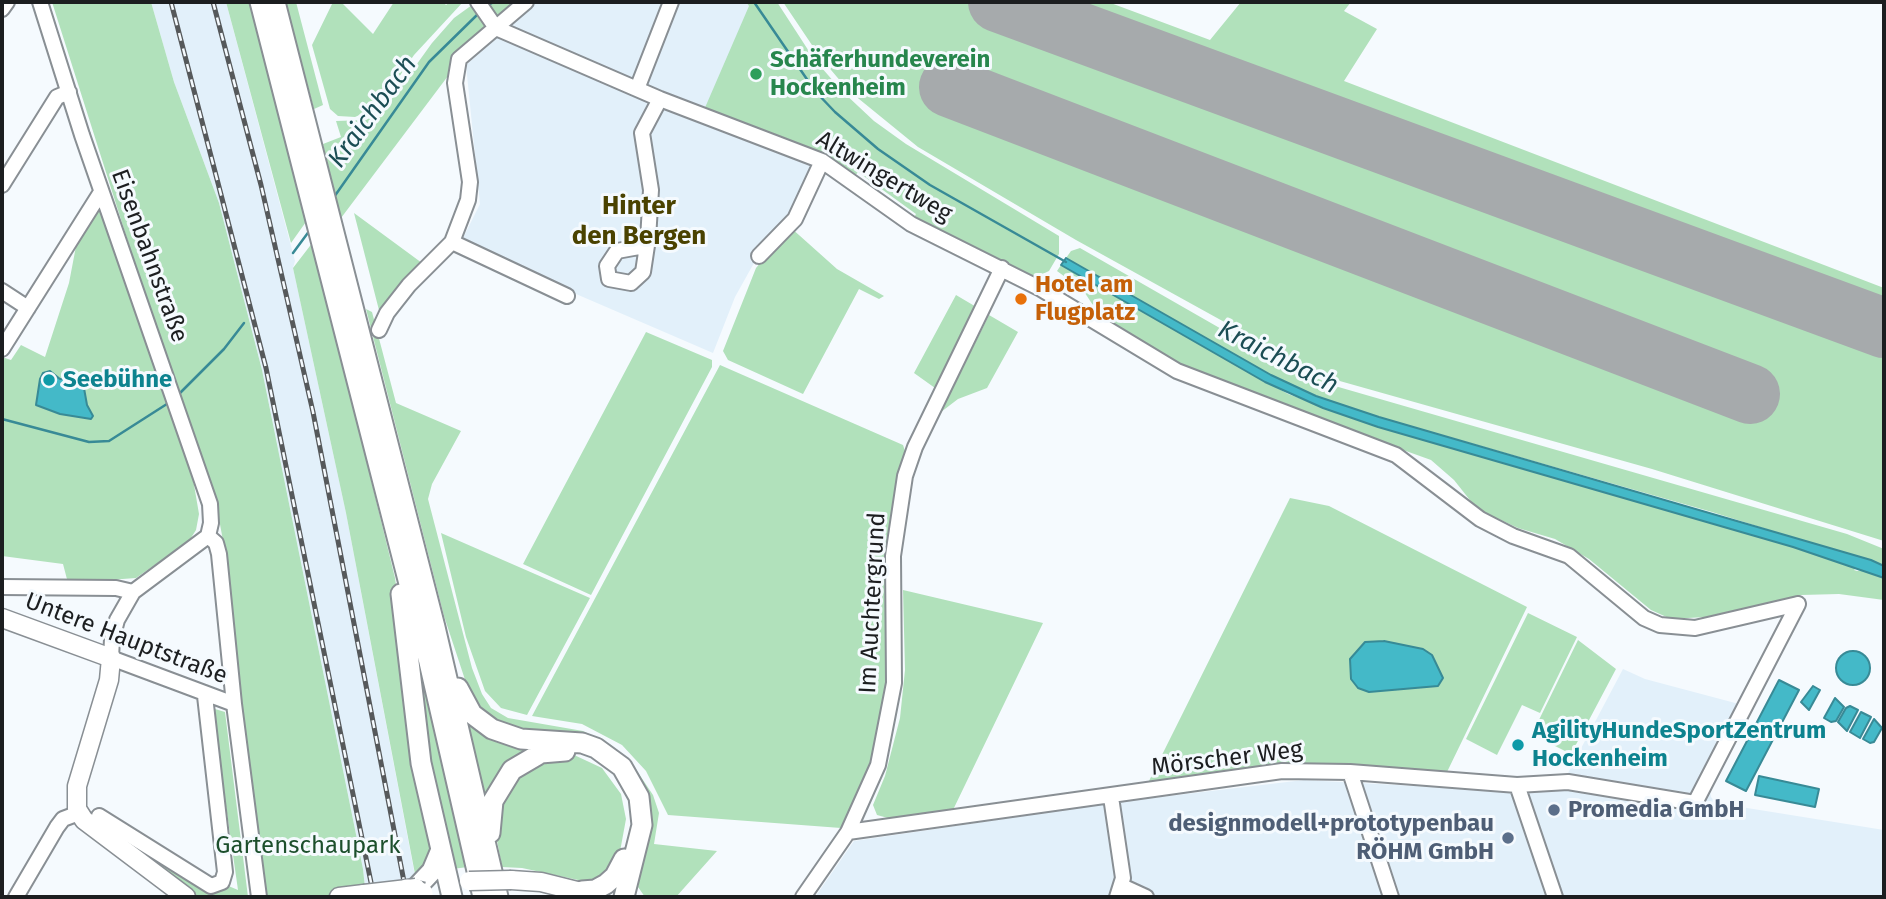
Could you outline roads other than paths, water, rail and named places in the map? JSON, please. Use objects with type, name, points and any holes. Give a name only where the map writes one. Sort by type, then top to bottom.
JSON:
[{"type":"highway","points":[[260,2],[319,200]]},
{"type":"highway","points":[[275,2],[398,541],[446,731],[483,897]]},
{"type":"highway","points":[[325,226],[435,627],[498,897]]},
{"type":"highway","points":[[398,541],[398,568],[417,736],[440,852],[430,891]]},
{"type":"highway","points":[[435,627],[461,697],[481,722],[492,729],[521,739],[582,743],[596,748],[622,766],[634,783],[642,810],[642,836],[613,897]]},
{"type":"highway","points":[[487,848],[493,801],[505,778],[531,757],[551,751],[589,755],[621,785],[629,808],[624,897]]},
{"type":"highway","points":[[430,891],[432,871],[440,852]]},
{"type":"highway","points":[[591,894],[627,868]]},
{"type":"highway","points":[[627,868],[641,897]]},
{"type":"main road","name":"Untere Hauptstraße","points":[[2,618],[111,658]]},
{"type":"main road","points":[[111,658],[109,680],[75,799],[94,820],[186,897]]},
{"type":"main road","points":[[339,897],[430,891],[469,881],[511,880],[541,882],[591,894]]},
{"type":"street","points":[[2,9],[7,2]]},
{"type":"street","name":"Eisenbahnstraße","points":[[40,2],[101,192],[180,411],[210,504],[211,523],[208,536],[216,543],[219,554],[234,704],[260,897]]},
{"type":"street","points":[[478,2],[492,24]]},
{"type":"street","points":[[379,330],[387,313],[409,285],[452,242],[468,200],[470,182],[456,68],[468,49],[492,24],[526,2]]},
{"type":"street","points":[[637,89],[671,2]]},
{"type":"street","name":"Altwingertweg","points":[[492,24],[660,99],[822,162],[911,224],[1041,289],[1177,370],[1396,455],[1480,519],[1513,536],[1569,556],[1644,618],[1660,625],[1695,628],[1798,604],[1695,803]]},
{"type":"street","points":[[2,185],[57,97],[69,92]]},
{"type":"street","points":[[648,239],[651,191],[642,133],[660,99]]},
{"type":"street","points":[[759,257],[795,219],[822,162]]},
{"type":"street","points":[[2,349],[101,192]]},
{"type":"street","points":[[452,242],[566,296]]},
{"type":"street","name":"Im Auchtergrund","points":[[803,897],[848,832],[878,765],[890,713],[895,646],[893,556],[905,476],[915,447],[1002,268]]},
{"type":"street","points":[[2,292],[28,308]]},
{"type":"street","points":[[111,658],[117,620],[133,592],[208,536]]},
{"type":"street","points":[[2,587],[116,587],[133,592]]},
{"type":"street","name":"Untere Hauptstraße","points":[[111,658],[205,696],[234,704]]},
{"type":"street","points":[[16,897],[63,819],[94,820],[211,886],[222,882],[225,872],[205,696]]},
{"type":"street","name":"Mörscher Weg","points":[[848,832],[1282,771],[1350,772],[1517,785],[1568,782],[1695,803]]},
{"type":"street","points":[[1350,772],[1391,897]]},
{"type":"street","points":[[1517,785],[1555,897]]},
{"type":"street","points":[[1111,797],[1120,892],[1146,897]]},
{"type":"street","points":[[2,894],[8,897]]},
{"type":"water","points":[[1066,258],[1271,375],[1316,396],[1379,417],[1871,560],[1884,566],[1884,578],[1793,547],[1378,427],[1323,408],[1265,382],[1061,265]]},
{"type":"water","points":[[50,371],[60,379],[82,377],[87,405],[93,416],[91,419],[60,414],[36,405],[40,379],[43,373]]},
{"type":"water","points":[[1384,641],[1423,649],[1432,655],[1443,678],[1438,686],[1369,692],[1358,688],[1351,679],[1350,659],[1365,642]]},
{"type":"water","points":[[1853,651],[1865,656],[1870,668],[1865,680],[1853,685],[1841,680],[1836,668],[1841,656]]},
{"type":"water","points":[[1779,680],[1799,690],[1746,791],[1726,781]]},
{"type":"water","points":[[1813,686],[1820,690],[1809,710],[1801,702]]},
{"type":"water","points":[[1835,698],[1844,707],[1836,721],[1831,722],[1824,718]]},
{"type":"water","points":[[1850,706],[1858,710],[1847,731],[1838,722]]},
{"type":"water","points":[[1861,712],[1871,717],[1860,738],[1850,732]]},
{"type":"water","points":[[1874,719],[1882,728],[1874,742],[1870,743],[1863,739]]},
{"type":"water","points":[[1759,776],[1819,789],[1815,807],[1755,795]]},
{"type":"waterway","name":"Kraichbach","points":[[486,6],[494,2]]},
{"type":"waterway","name":"Kraichbach","points":[[754,2],[815,91],[878,149],[930,185],[1066,262]]},
{"type":"waterway","name":"Kraichbach","points":[[334,197],[429,62],[479,13]]},
{"type":"waterway","name":"Kraichbach","points":[[293,253],[310,230]]},
{"type":"waterway","name":"Kraichbach","points":[[177,396],[224,349],[244,323]]},
{"type":"waterway","name":"Kraichbach","points":[[2,419],[89,442],[109,441],[170,402]]},
{"type":"railway","points":[[171,2],[266,368],[374,897]]},
{"type":"railway","points":[[213,2],[261,185],[313,412],[407,897]]},
{"type":"place","name":"Schäferhundeverein Hockenheim","points":[[756,74]]},
{"type":"place","name":"Hotel am Flugplatz","points":[[1021,299]]},
{"type":"place","name":"Seebühne","points":[[49,380]]},
{"type":"place","name":"AgilityHundeSportZentrum Hockenheim","points":[[1518,745]]},
{"type":"place","name":"Promedia GmbH","points":[[1554,810]]},
{"type":"place","name":"designmodell+prototypenbau RÖHM GmbH","points":[[1508,838]]},
{"type":"district","name":"Hinter den Bergen","points":[[639,222]]},
{"type":"park label","name":"Gartenschaupark","points":[[308,846]]}]
